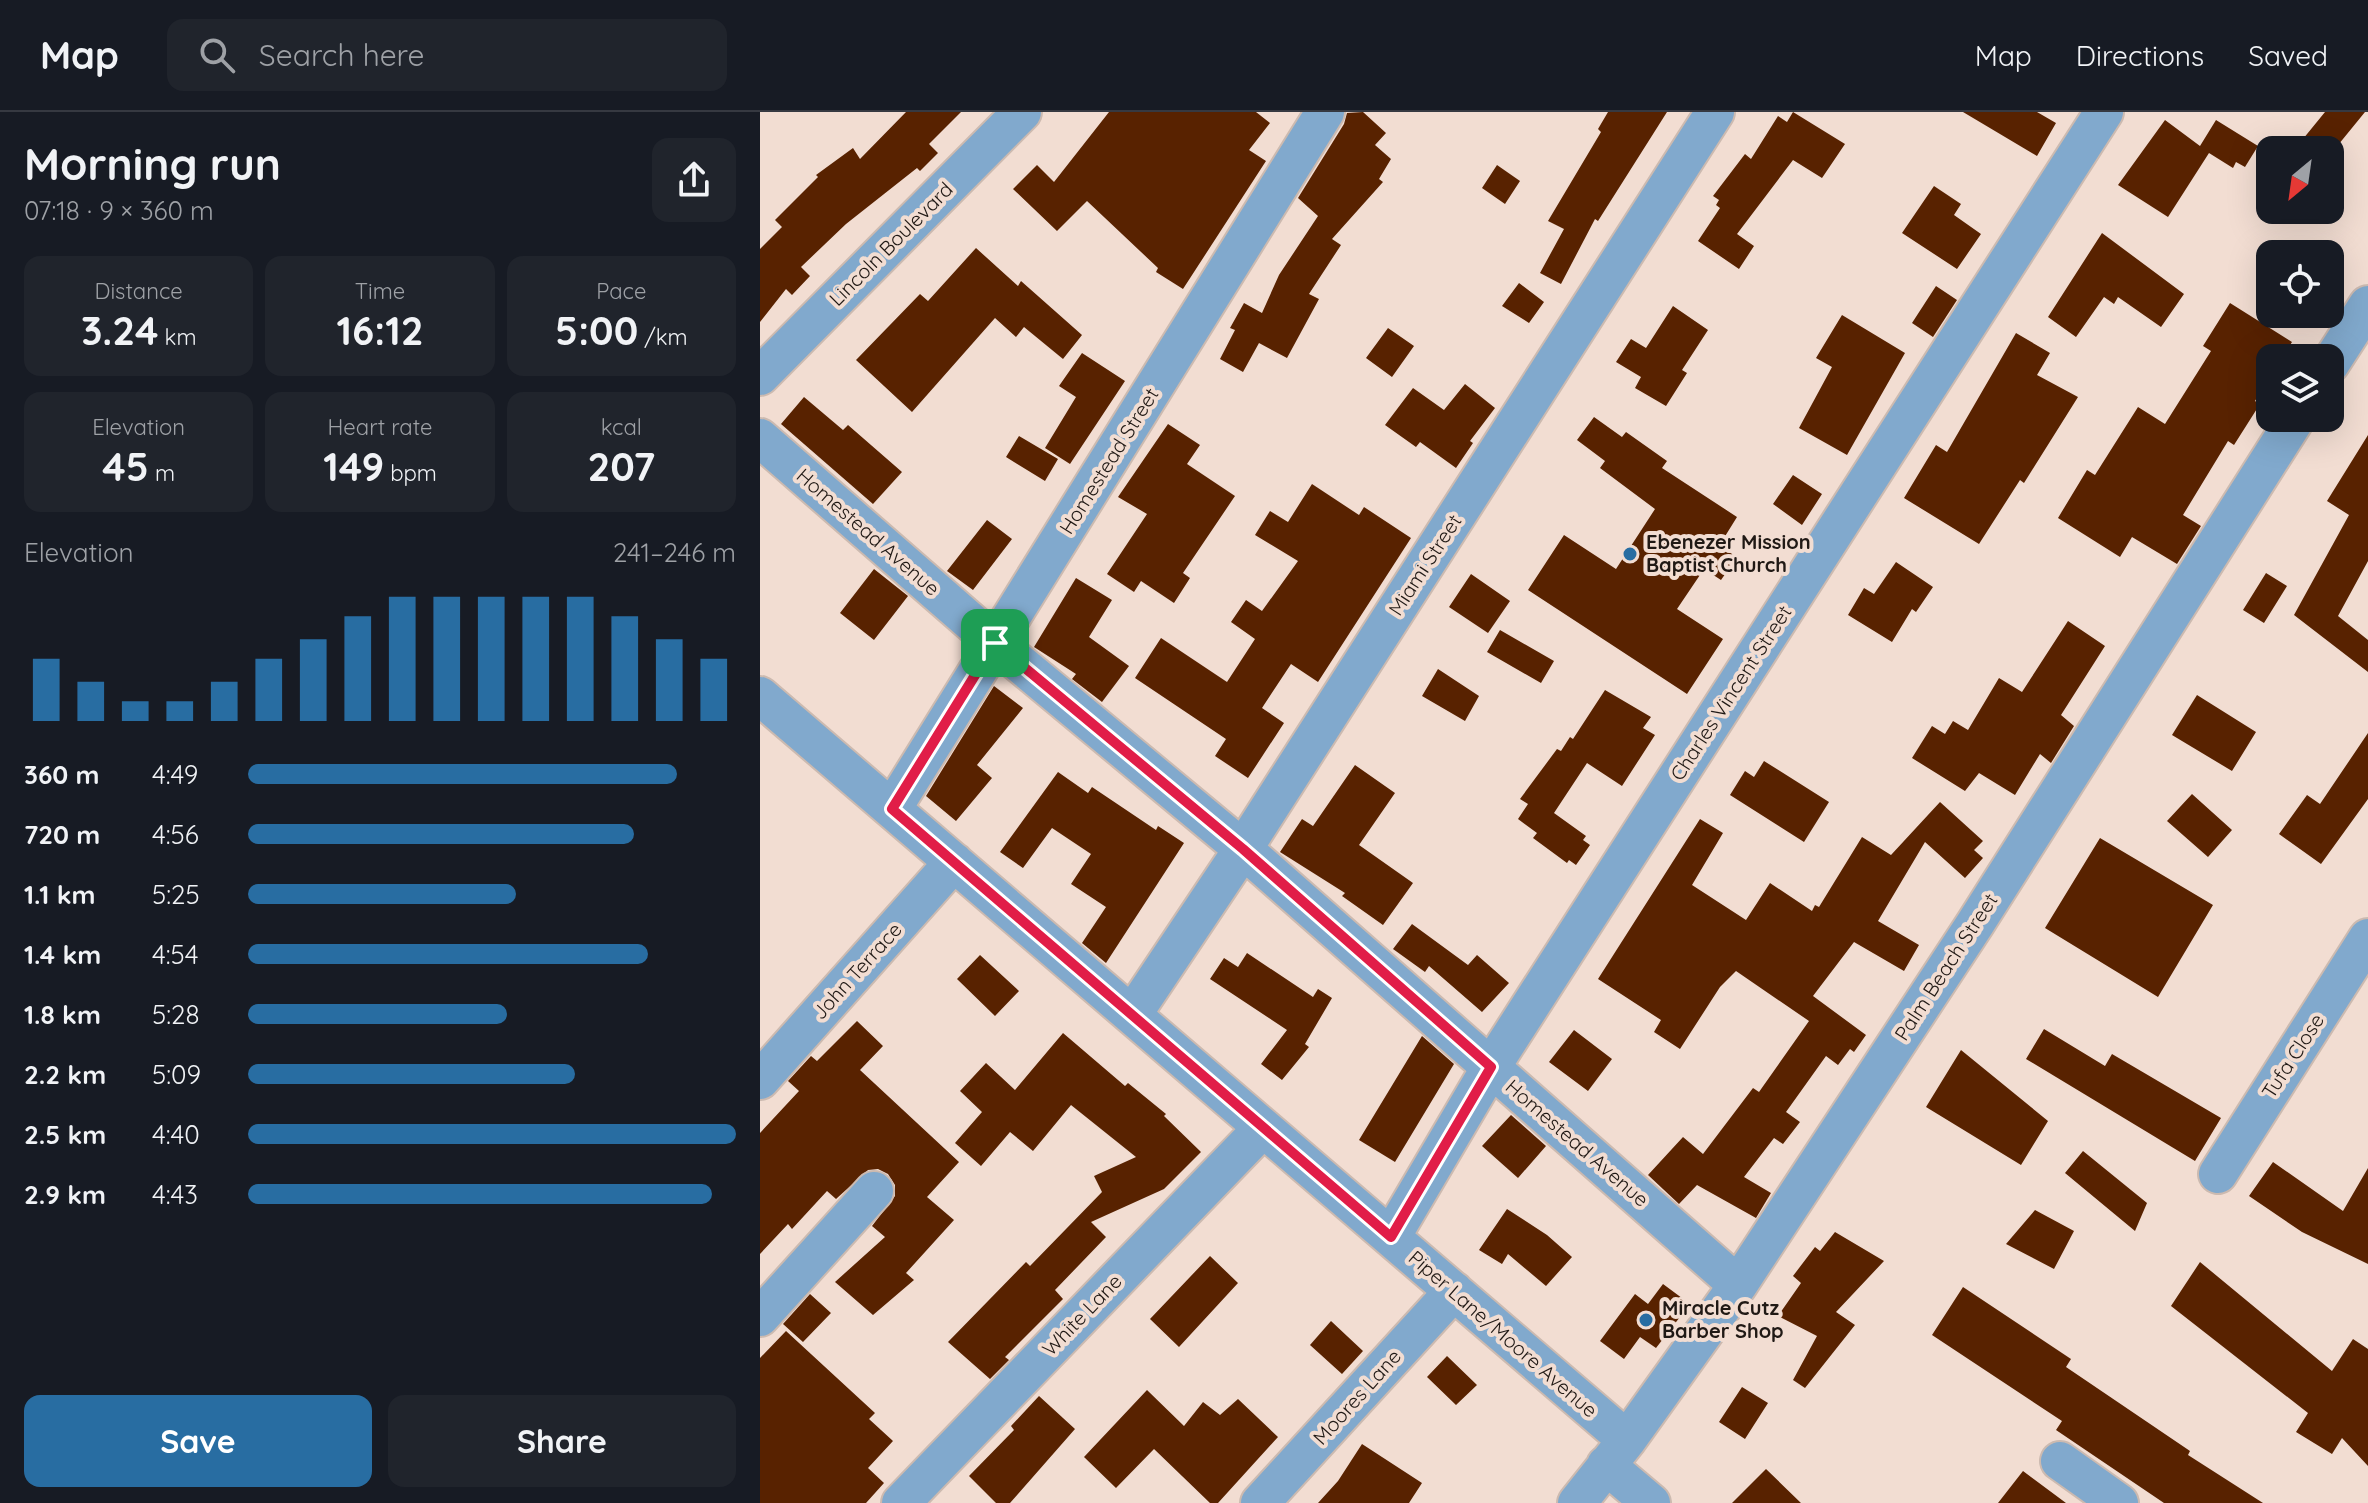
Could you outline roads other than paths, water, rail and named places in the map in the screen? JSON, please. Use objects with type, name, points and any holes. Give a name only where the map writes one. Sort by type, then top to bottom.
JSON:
[{"type":"street","name":"Lincoln Boulevard","points":[[760,376],[1022,112]]},
{"type":"street","name":"Homestead Street","points":[[892,809],[1325,112]]},
{"type":"street","name":"Miami Street","points":[[1132,1015],[1243,849],[1715,112]]},
{"type":"street","name":"Charles Vincent Street","points":[[1391,1237],[1491,1067],[2104,112]]},
{"type":"street","points":[[2343,344],[2368,305]]},
{"type":"street","name":"Palm Beach Street","points":[[1577,1503],[1738,1285],[1975,924],[2287,432]]},
{"type":"street","name":"Homestead Avenue","points":[[760,438],[995,643],[1243,849],[1738,1285]]},
{"type":"street","name":"Piper Lane/Moore Avenue","points":[[760,696],[1454,1291],[1616,1452],[1651,1503]]},
{"type":"street","name":"John Terrace","points":[[760,1080],[954,862]]},
{"type":"street","name":"Tufa Close","points":[[2218,1174],[2368,938]]},
{"type":"street","name":"White Lane","points":[[901,1503],[1263,1128]]},
{"type":"street","points":[[760,1317],[874,1191]]},
{"type":"street","name":"Moores Lane","points":[[1260,1503],[1454,1291]]},
{"type":"street","points":[[2060,1461],[2119,1503]]},
{"type":"place","name":"Ebenezer Mission Baptist Church","points":[[1630,554]]},
{"type":"place","name":"Miracle Cutz Barber Shop","points":[[1646,1320]]}]
